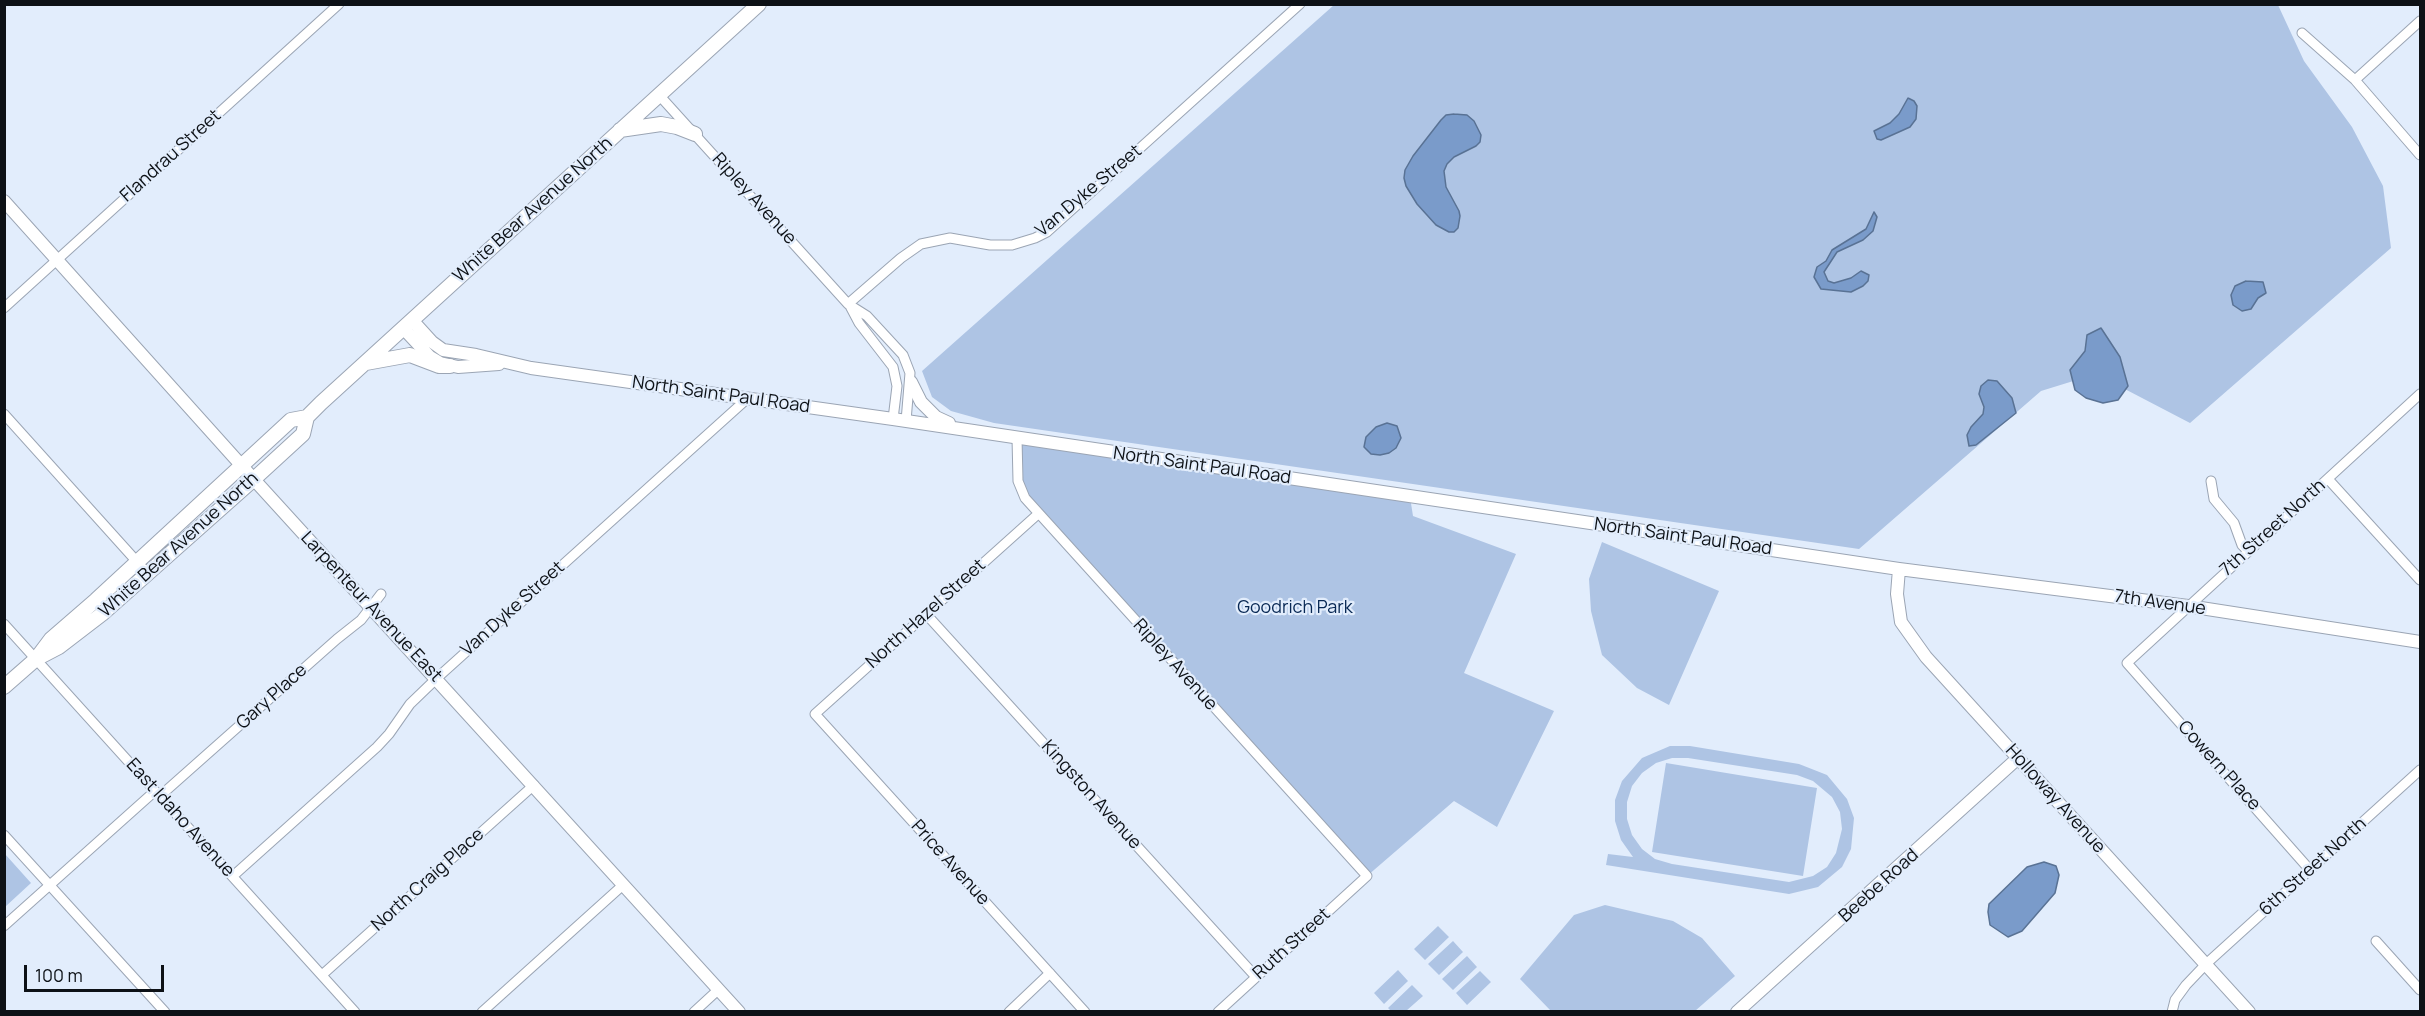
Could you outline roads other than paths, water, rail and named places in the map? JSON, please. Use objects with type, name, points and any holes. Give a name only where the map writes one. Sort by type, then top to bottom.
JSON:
[{"type":"main road","name":"White Bear Avenue North","points":[[4,687],[36,659],[51,639],[291,420],[307,417],[759,4]]},
{"type":"main road","points":[[620,130],[667,124],[695,134]]},
{"type":"main road","points":[[366,363],[410,355],[439,366],[450,366]]},
{"type":"main road","name":"White Bear Avenue North","points":[[36,659],[59,647],[89,625],[254,479],[303,434],[307,417]]},
{"type":"street","name":"Flandrau Street","points":[[4,308],[339,4]]},
{"type":"street","name":"Van Dyke Street","points":[[848,304],[901,258],[921,244],[950,238],[990,245],[1012,245],[1047,232],[1300,4]]},
{"type":"street","points":[[2355,80],[2421,21]]},
{"type":"street","points":[[2302,33],[2355,80],[2421,155]]},
{"type":"street","name":"Ripley Avenue","points":[[659,95],[848,304],[859,323],[893,367],[897,386],[892,418]]},
{"type":"street","name":"Larpenteur Avenue East","points":[[4,201],[242,467],[739,1011]]},
{"type":"street","name":"Ripley Avenue","points":[[848,304],[867,316],[898,349],[909,367],[910,382],[906,421]]},
{"type":"street","points":[[407,324],[433,359],[450,366]]},
{"type":"street","name":"North Saint Paul Road","points":[[407,324],[440,349],[506,363],[892,418],[1899,569]]},
{"type":"street","name":"North Saint Paul Road","points":[[450,366],[477,367],[506,363]]},
{"type":"street","points":[[910,382],[921,402],[936,417],[961,429]]},
{"type":"street","name":"7th Street North","points":[[2127,663],[2421,394]]},
{"type":"street","name":"Van Dyke Street","points":[[232,876],[377,747],[410,704],[436,678],[748,398]]},
{"type":"street","points":[[4,414],[148,573]]},
{"type":"street","name":"Ripley Avenue","points":[[1017,438],[1018,481],[1025,498],[1367,876]]},
{"type":"street","points":[[2328,478],[2421,580]]},
{"type":"street","points":[[2211,481],[2214,500],[2234,524],[2242,545],[2248,551]]},
{"type":"street","name":"North Hazel Street","points":[[815,714],[1038,514]]},
{"type":"street","name":"7th Avenue","points":[[1899,569],[2188,606],[2421,642]]},
{"type":"street","name":"Holloway Avenue","points":[[1899,569],[1897,594],[1901,622],[1926,657],[2249,1011]]},
{"type":"street","name":"Gary Place","points":[[4,926],[361,620],[381,594]]},
{"type":"street","name":"Kingston Avenue","points":[[926,614],[1256,977]]},
{"type":"street","name":"East Idaho Avenue","points":[[4,624],[355,1011]]},
{"type":"street","name":"Cowern Place","points":[[2127,663],[2310,870]]},
{"type":"street","name":"Price Avenue","points":[[815,714],[1085,1011]]},
{"type":"street","name":"Beebe Road","points":[[1737,1011],[2018,758]]},
{"type":"street","name":"6th Street North","points":[[2172,1011],[2175,1000],[2186,984],[2206,964],[2421,770]]},
{"type":"street","name":"North Craig Place","points":[[322,975],[534,785]]},
{"type":"street","points":[[4,835],[165,1011]]},
{"type":"street","name":"Ruth Street","points":[[1218,1011],[1367,876]]},
{"type":"street","points":[[482,1011],[624,885]]},
{"type":"street","points":[[2376,941],[2421,990]]},
{"type":"street","points":[[1009,1011],[1050,973]]},
{"type":"street","points":[[694,1011],[719,989]]},
{"type":"park label","name":"Goodrich Park","points":[[1295,608]]}]
